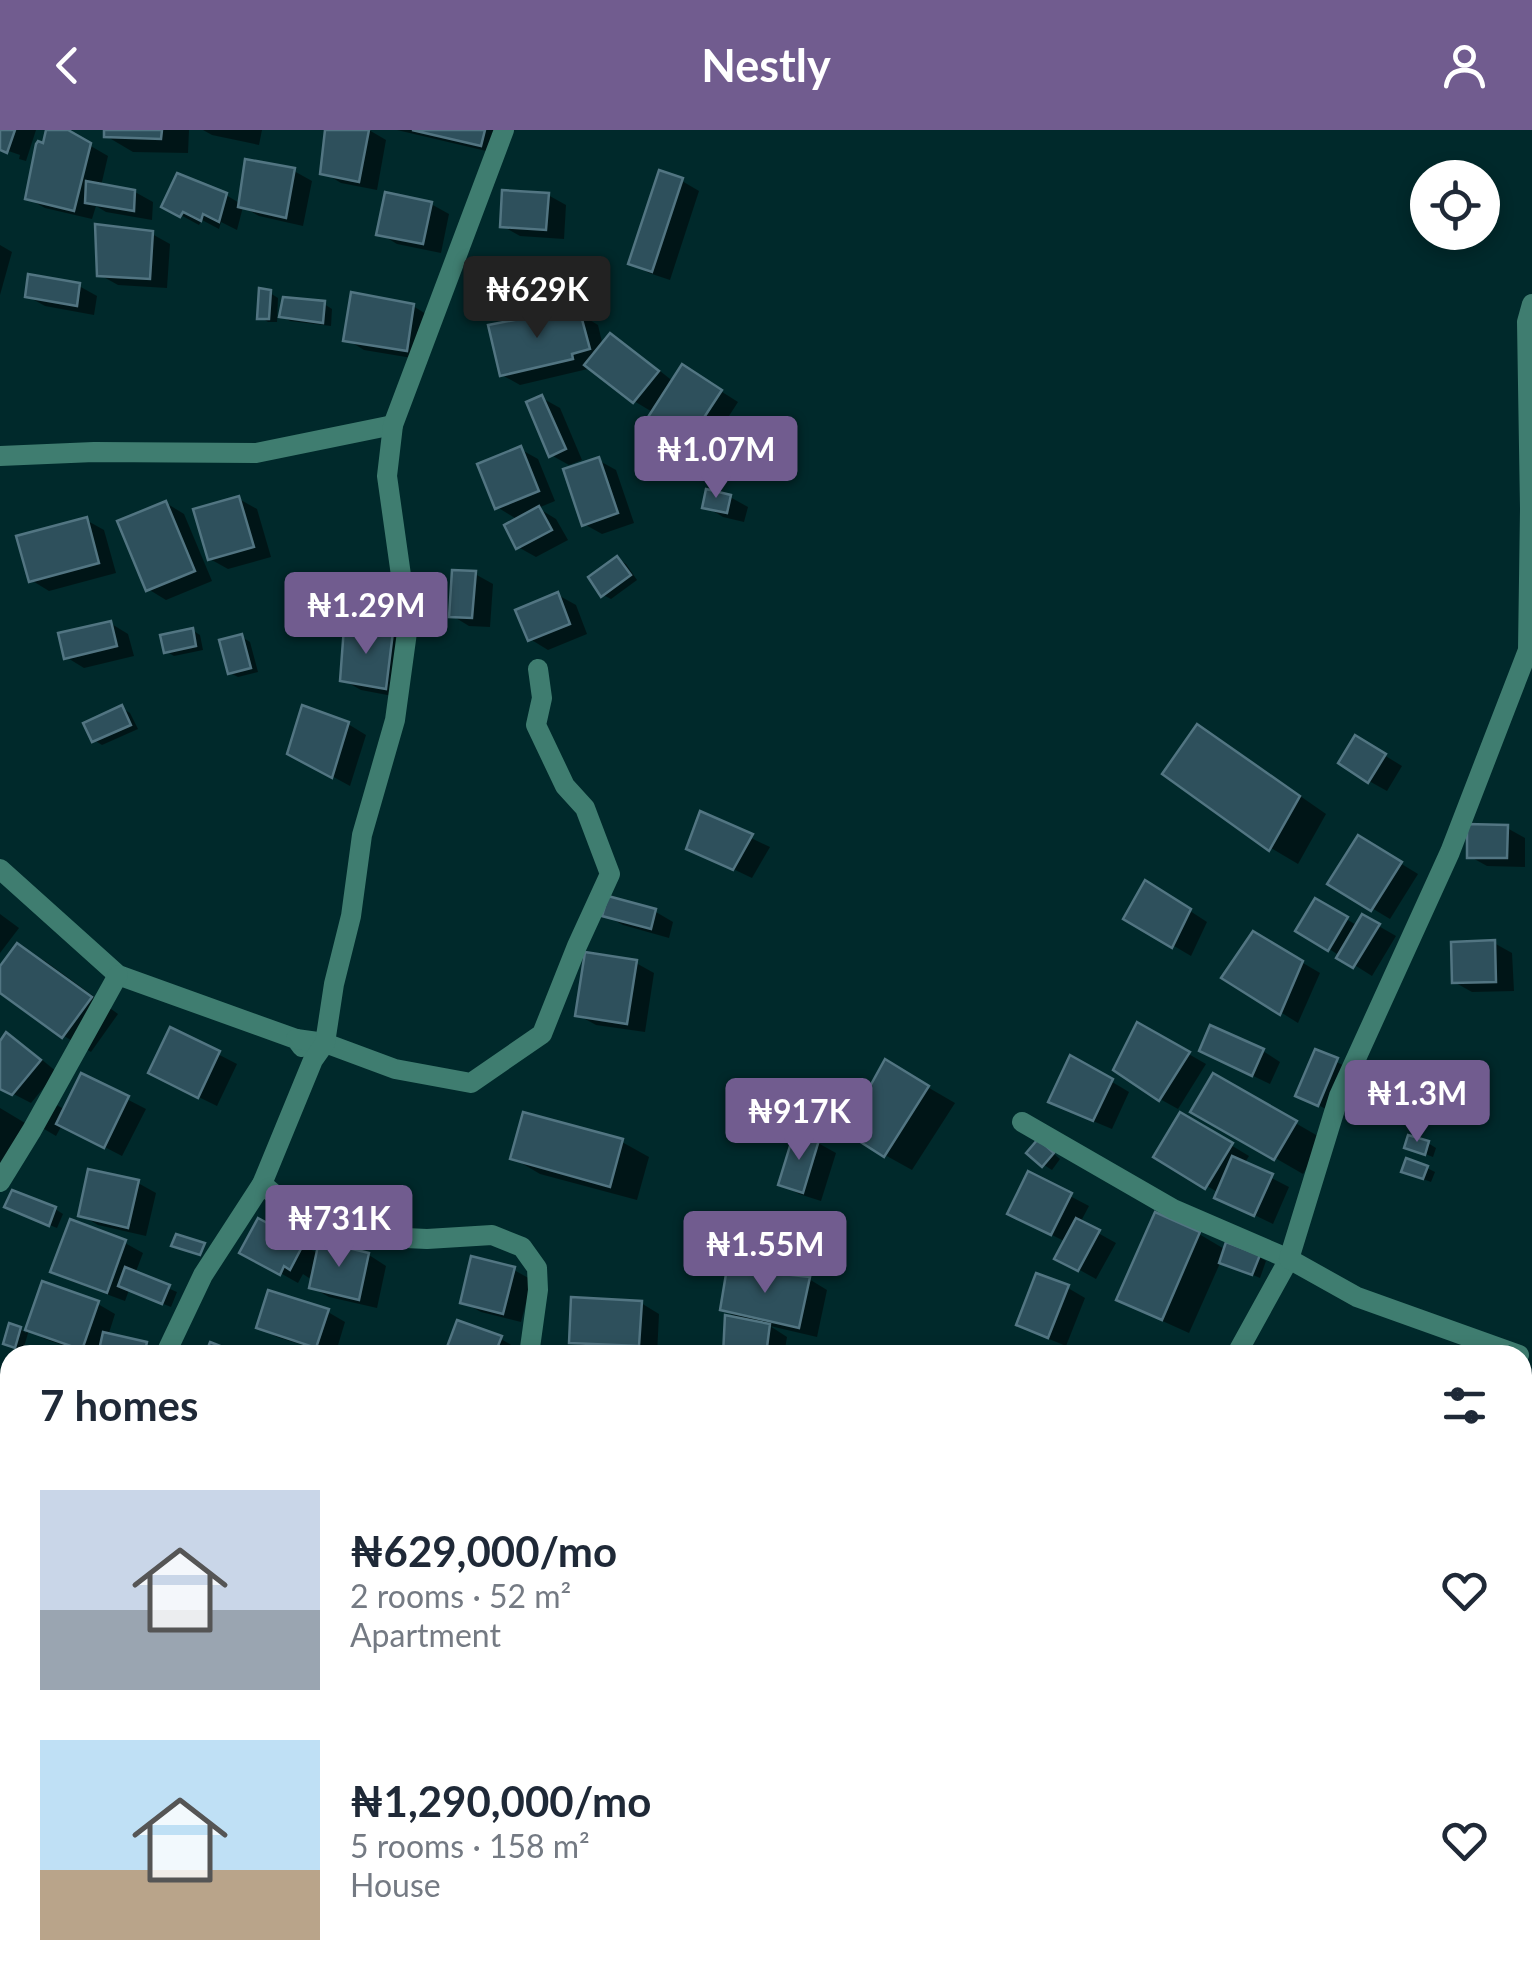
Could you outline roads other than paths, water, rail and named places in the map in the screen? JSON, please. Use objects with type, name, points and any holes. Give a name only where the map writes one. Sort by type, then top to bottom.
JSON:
[{"type":"street","points":[[170,1345],[203,1275],[262,1184],[319,1052],[351,916],[362,835],[395,720],[408,625],[387,476],[393,425],[504,130]]},
{"type":"street","points":[[1241,1345],[1288,1258],[1339,1096],[1450,852],[1528,650],[1527,322],[1532,304]]},
{"type":"street","points":[[0,456],[256,453],[393,425]]},
{"type":"street","points":[[0,869],[118,975],[296,1039],[319,1052],[471,1083],[542,1034],[610,874],[585,808],[565,786],[536,725],[542,698],[538,669]]},
{"type":"street","points":[[0,1182],[118,975]]},
{"type":"street","points":[[1022,1122],[1172,1208],[1288,1258],[1357,1297],[1490,1345]]},
{"type":"street","points":[[262,1184],[298,1214],[363,1236],[428,1240],[492,1235],[522,1246],[537,1268],[530,1345]]}]
